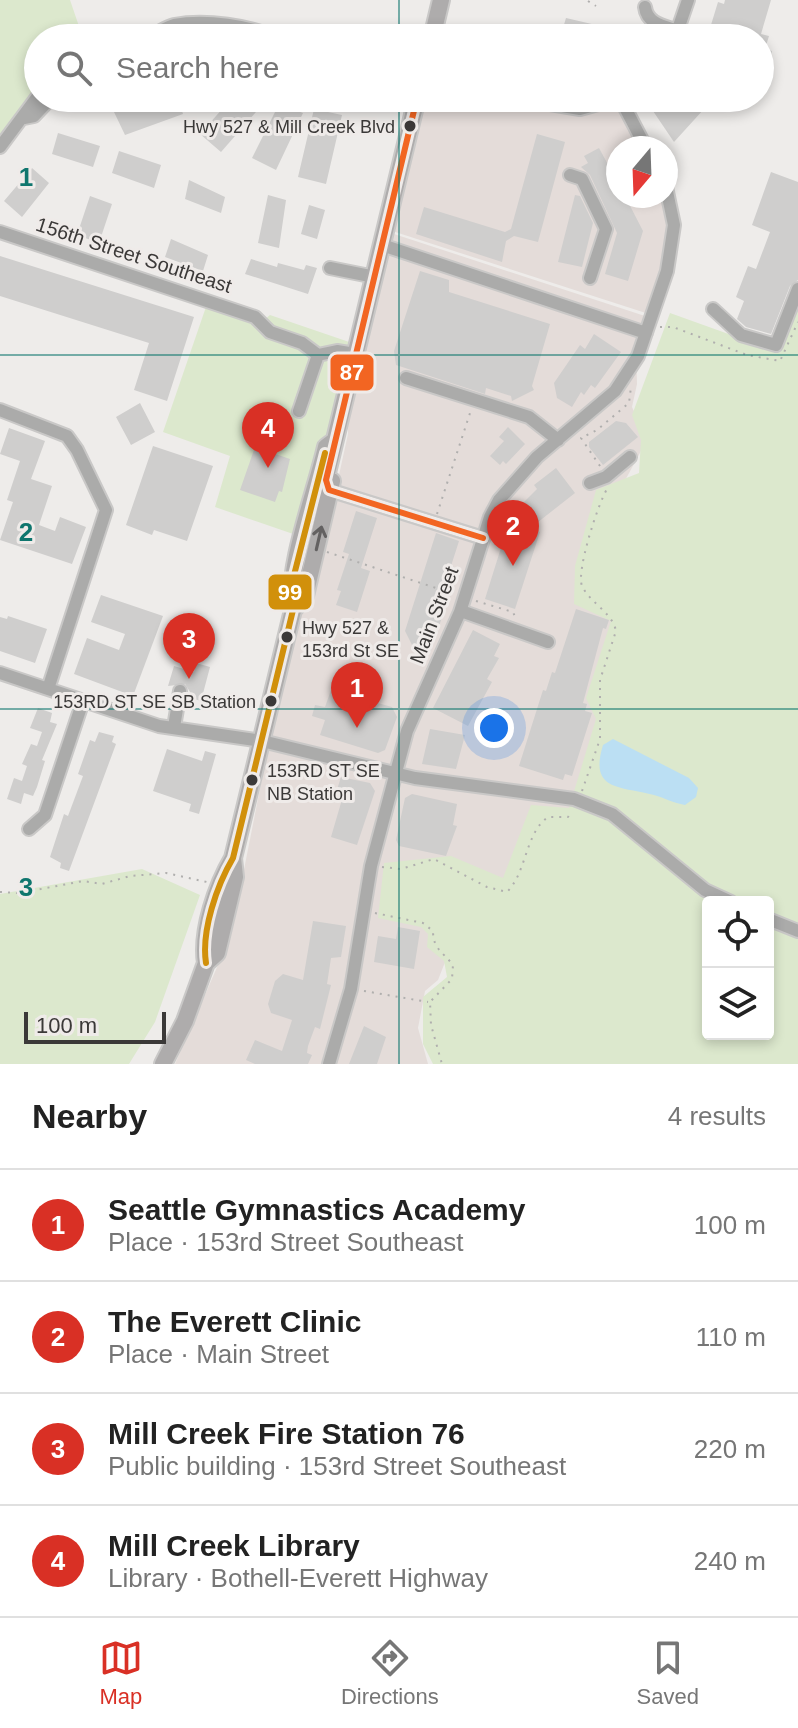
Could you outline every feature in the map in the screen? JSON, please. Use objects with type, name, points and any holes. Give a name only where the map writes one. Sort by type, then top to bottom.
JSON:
[{"type":"main road","points":[[435,24],[441,0]]},
{"type":"main road","points":[[163,1064],[185,1021],[206,963],[204,948],[220,885],[233,858],[293,610],[290,591],[326,447],[334,441],[414,112]]},
{"type":"main road","points":[[293,610],[305,596],[339,451],[334,441]]},
{"type":"main road","points":[[206,963],[217,953],[235,877],[233,858]]},
{"type":"street","points":[[680,24],[688,0]]},
{"type":"street","points":[[645,7],[645,13],[656,24]]},
{"type":"street","points":[[0,147],[28,112]]},
{"type":"street","points":[[24,118],[38,112]]},
{"type":"street","points":[[627,112],[640,136]]},
{"type":"street","points":[[570,175],[582,179],[606,229],[590,278]]},
{"type":"street","name":"Main Street","points":[[329,1064],[351,989],[371,863],[395,774],[418,704],[461,611],[490,517],[510,483],[615,391],[638,356],[667,271],[674,225],[670,208]]},
{"type":"street","name":"156th Street Southeast","points":[[0,232],[255,317],[270,332],[302,343],[318,355]]},
{"type":"street","points":[[382,245],[646,333]]},
{"type":"street","points":[[330,268],[375,277]]},
{"type":"street","points":[[713,309],[741,335],[776,345],[798,289]]},
{"type":"street","points":[[299,411],[318,355],[337,351],[355,354]]},
{"type":"street","points":[[406,378],[529,417],[558,440]]},
{"type":"street","points":[[0,410],[67,436],[106,510],[48,689]]},
{"type":"street","points":[[590,483],[606,477],[630,457]]},
{"type":"street","points":[[329,490],[483,538]]},
{"type":"street","points":[[461,611],[548,642]]},
{"type":"street","points":[[0,673],[159,726],[262,741],[395,774],[552,794],[578,801],[612,814],[705,890],[718,896]]},
{"type":"street","points":[[174,727],[180,691]]},
{"type":"street","points":[[29,829],[45,815],[83,701]]},
{"type":"street","points":[[774,921],[798,931]]},
{"type":"path","points":[[588,1],[596,6]]},
{"type":"path","points":[[658,326],[673,327],[764,360],[780,361],[798,322]]},
{"type":"path","points":[[380,867],[401,869],[434,859],[487,887],[507,892],[522,867],[538,825],[548,817],[568,817],[578,801],[600,739],[600,680],[616,631],[614,622],[595,603],[581,580],[587,537],[609,485],[581,438],[597,430],[629,403],[630,384]]},
{"type":"path","points":[[434,523],[474,400]]},
{"type":"path","points":[[316,549],[459,595]]},
{"type":"path","points":[[472,600],[513,612],[516,619],[527,623]]},
{"type":"path","points":[[0,892],[20,893],[83,881],[102,884],[130,876],[166,873],[220,885]]},
{"type":"path","points":[[373,913],[423,923],[433,931],[433,943],[453,965],[452,979],[430,1002],[431,1025],[442,1064]]},
{"type":"path","points":[[351,989],[430,1002]]},
{"type":"shaded area","points":[[414,112],[627,112],[640,136],[606,136],[606,208],[669,208],[674,225],[652,315],[386,229]]},
{"type":"shaded area","points":[[391,233],[648,317],[636,350],[637,384],[632,407],[647,440],[622,486],[627,634],[589,785],[449,952],[438,980],[425,991],[418,1028],[428,1064],[175,1064],[231,935],[276,708],[298,622],[314,589],[348,434],[348,410]]},
{"type":"green space","points":[[0,0],[70,0],[78,24],[24,24],[26,112],[0,147]]},
{"type":"green space","points":[[798,301],[798,1064],[433,1064],[423,1044],[423,997],[447,977],[444,961],[427,947],[428,934],[421,927],[378,918],[384,863],[451,856],[503,878],[531,805],[569,808],[596,719],[586,698],[611,621],[574,604],[575,566],[596,490],[639,473],[641,440],[632,415],[670,313],[779,352]]},
{"type":"green space","points":[[207,304],[264,320],[270,315],[355,344],[299,536],[215,507],[230,456],[163,432]]},
{"type":"green space","points":[[142,869],[200,895],[155,1022],[129,1064],[0,1064],[0,894]]},
{"type":"water","points":[[613,739],[689,778],[698,788],[696,797],[685,805],[610,784],[600,771],[600,760],[603,745]]},
{"type":"building","points":[[725,0],[771,0],[764,24],[711,24],[718,2],[724,4]]},
{"type":"building","points":[[566,18],[592,24],[564,24]]},
{"type":"building","points":[[114,112],[182,112],[183,114],[125,135]]},
{"type":"building","points":[[220,112],[256,112],[221,152],[200,134]]},
{"type":"building","points":[[275,112],[303,113],[276,170],[252,158]]},
{"type":"building","points":[[313,112],[342,115],[326,184],[298,177]]},
{"type":"building","points":[[654,112],[701,112],[678,138],[670,136]]},
{"type":"building","points":[[58,133],[100,146],[93,167],[52,154]]},
{"type":"building","points":[[537,134],[565,142],[538,242],[514,236],[506,241],[502,262],[416,234],[424,207],[505,232],[511,229]]},
{"type":"building","points":[[599,148],[606,161],[606,208],[631,208],[643,231],[628,281],[605,274],[617,233],[590,175],[581,167],[588,163],[584,156]]},
{"type":"building","points":[[119,151],[161,165],[154,188],[112,173]]},
{"type":"building","points":[[32,168],[49,183],[22,217],[4,201]]},
{"type":"building","points":[[771,172],[798,182],[798,280],[790,286],[771,334],[746,327],[737,319],[744,301],[736,297],[748,266],[756,269],[770,232],[752,225]]},
{"type":"building","points":[[189,180],[225,197],[221,213],[185,199]]},
{"type":"building","points":[[268,195],[286,200],[279,248],[258,243]]},
{"type":"building","points":[[575,195],[580,196],[593,223],[582,267],[558,262]]},
{"type":"building","points":[[90,196],[112,204],[99,243],[77,235]]},
{"type":"building","points":[[309,205],[325,210],[317,239],[301,234]]},
{"type":"building","points":[[171,239],[208,255],[203,271],[165,257]]},
{"type":"building","points":[[0,256],[194,317],[167,401],[134,390],[149,343],[0,296]]},
{"type":"building","points":[[251,259],[277,267],[278,263],[304,270],[306,265],[317,268],[308,294],[245,274]]},
{"type":"building","points":[[420,271],[449,280],[449,292],[550,324],[532,386],[534,390],[512,401],[511,396],[486,388],[485,394],[396,365],[394,351]]},
{"type":"building","points":[[594,334],[621,352],[595,388],[591,385],[584,395],[581,392],[572,407],[557,398],[554,383],[580,345],[585,349]]},
{"type":"building","points":[[140,403],[155,432],[131,445],[116,417]]},
{"type":"building","points":[[616,421],[626,423],[638,437],[603,465],[589,447],[589,442]]},
{"type":"building","points":[[508,427],[525,444],[506,464],[503,461],[500,465],[490,456],[504,441],[499,437]]},
{"type":"building","points":[[9,428],[45,441],[31,479],[52,486],[39,525],[55,531],[60,517],[86,527],[72,564],[0,540],[13,502],[7,500],[20,461],[0,454]]},
{"type":"building","points":[[153,446],[213,466],[187,541],[154,530],[152,535],[126,525]]},
{"type":"building","points":[[255,447],[290,459],[282,492],[279,491],[275,502],[240,490]]},
{"type":"building","points":[[556,468],[575,493],[533,526],[519,507],[537,489],[534,485]]},
{"type":"building","points":[[356,511],[377,518],[361,568],[370,571],[357,612],[336,605],[341,591],[337,590],[349,554],[343,552]]},
{"type":"building","points":[[509,522],[540,532],[515,609],[485,599]]},
{"type":"building","points":[[436,533],[459,541],[451,566],[455,568],[448,600],[430,652],[413,647],[405,631]]},
{"type":"building","points":[[101,595],[163,616],[133,696],[74,674],[87,638],[119,650],[125,634],[91,622]]},
{"type":"building","points":[[576,609],[609,620],[606,629],[603,628],[583,703],[587,704],[585,711],[592,713],[572,776],[565,774],[563,780],[519,766],[543,690],[546,691],[552,672],[555,673]]},
{"type":"building","points":[[8,616],[47,629],[35,663],[0,651],[0,617],[7,619]]},
{"type":"building","points":[[473,630],[500,644],[494,656],[499,658],[487,679],[492,682],[468,726],[433,708]]},
{"type":"building","points":[[196,663],[210,667],[201,701],[188,697],[190,692],[185,684],[168,686],[174,666],[194,672]]},
{"type":"building","points":[[331,690],[392,707],[397,717],[385,750],[378,753],[320,735],[325,720],[312,716],[315,705],[325,707]]},
{"type":"building","points":[[38,708],[52,713],[50,722],[57,724],[42,760],[45,761],[33,796],[24,793],[21,804],[7,799],[14,778],[22,781],[27,766],[22,764],[31,744],[37,746],[42,732],[30,728]]},
{"type":"building","points":[[430,729],[465,735],[456,769],[422,764]]},
{"type":"building","points":[[99,732],[114,736],[112,742],[116,744],[69,871],[60,868],[61,863],[50,857],[64,814],[68,816],[83,776],[78,774],[90,740],[95,742]]},
{"type":"building","points":[[167,749],[202,761],[205,751],[216,754],[199,814],[189,811],[191,804],[153,791]]},
{"type":"building","points":[[341,777],[370,783],[375,791],[357,845],[331,837],[343,796],[336,793]]},
{"type":"building","points":[[412,794],[457,804],[453,825],[457,826],[446,856],[399,846],[396,840],[405,798]]},
{"type":"building","points":[[313,921],[346,926],[341,957],[331,958],[327,984],[331,985],[320,1029],[315,1027],[308,1046],[307,1053],[312,1055],[308,1064],[255,1064],[246,1060],[255,1040],[282,1051],[292,1020],[271,1013],[268,1004],[275,981],[283,974],[303,980]]},
{"type":"building","points":[[398,927],[420,931],[414,969],[374,962],[378,936],[396,939]]},
{"type":"building","points":[[364,1026],[386,1037],[377,1064],[349,1064]]},
{"type":"transit line","name":"87","points":[[414,112],[326,480],[329,490],[483,538]]},
{"type":"transit line","name":"99","points":[[206,963],[208,923],[221,881],[233,858],[293,610],[290,591],[325,453]]},
{"type":"place","name":"Hwy 527 & Mill Creek Blvd","points":[[410,126]]},
{"type":"place","name":"Mill Creek Library","points":[[268,468]]},
{"type":"place","name":"The Everett Clinic","points":[[513,566]]},
{"type":"place","name":"Hwy 527 & 153rd St SE","points":[[287,637]]},
{"type":"place","name":"Mill Creek Fire Station 76","points":[[189,679]]},
{"type":"place","name":"153RD ST SE SB Station","points":[[271,701]]},
{"type":"place","name":"Seattle Gymnastics Academy","points":[[357,728]]},
{"type":"place","name":"153RD ST SE NB Station","points":[[252,780]]}]
